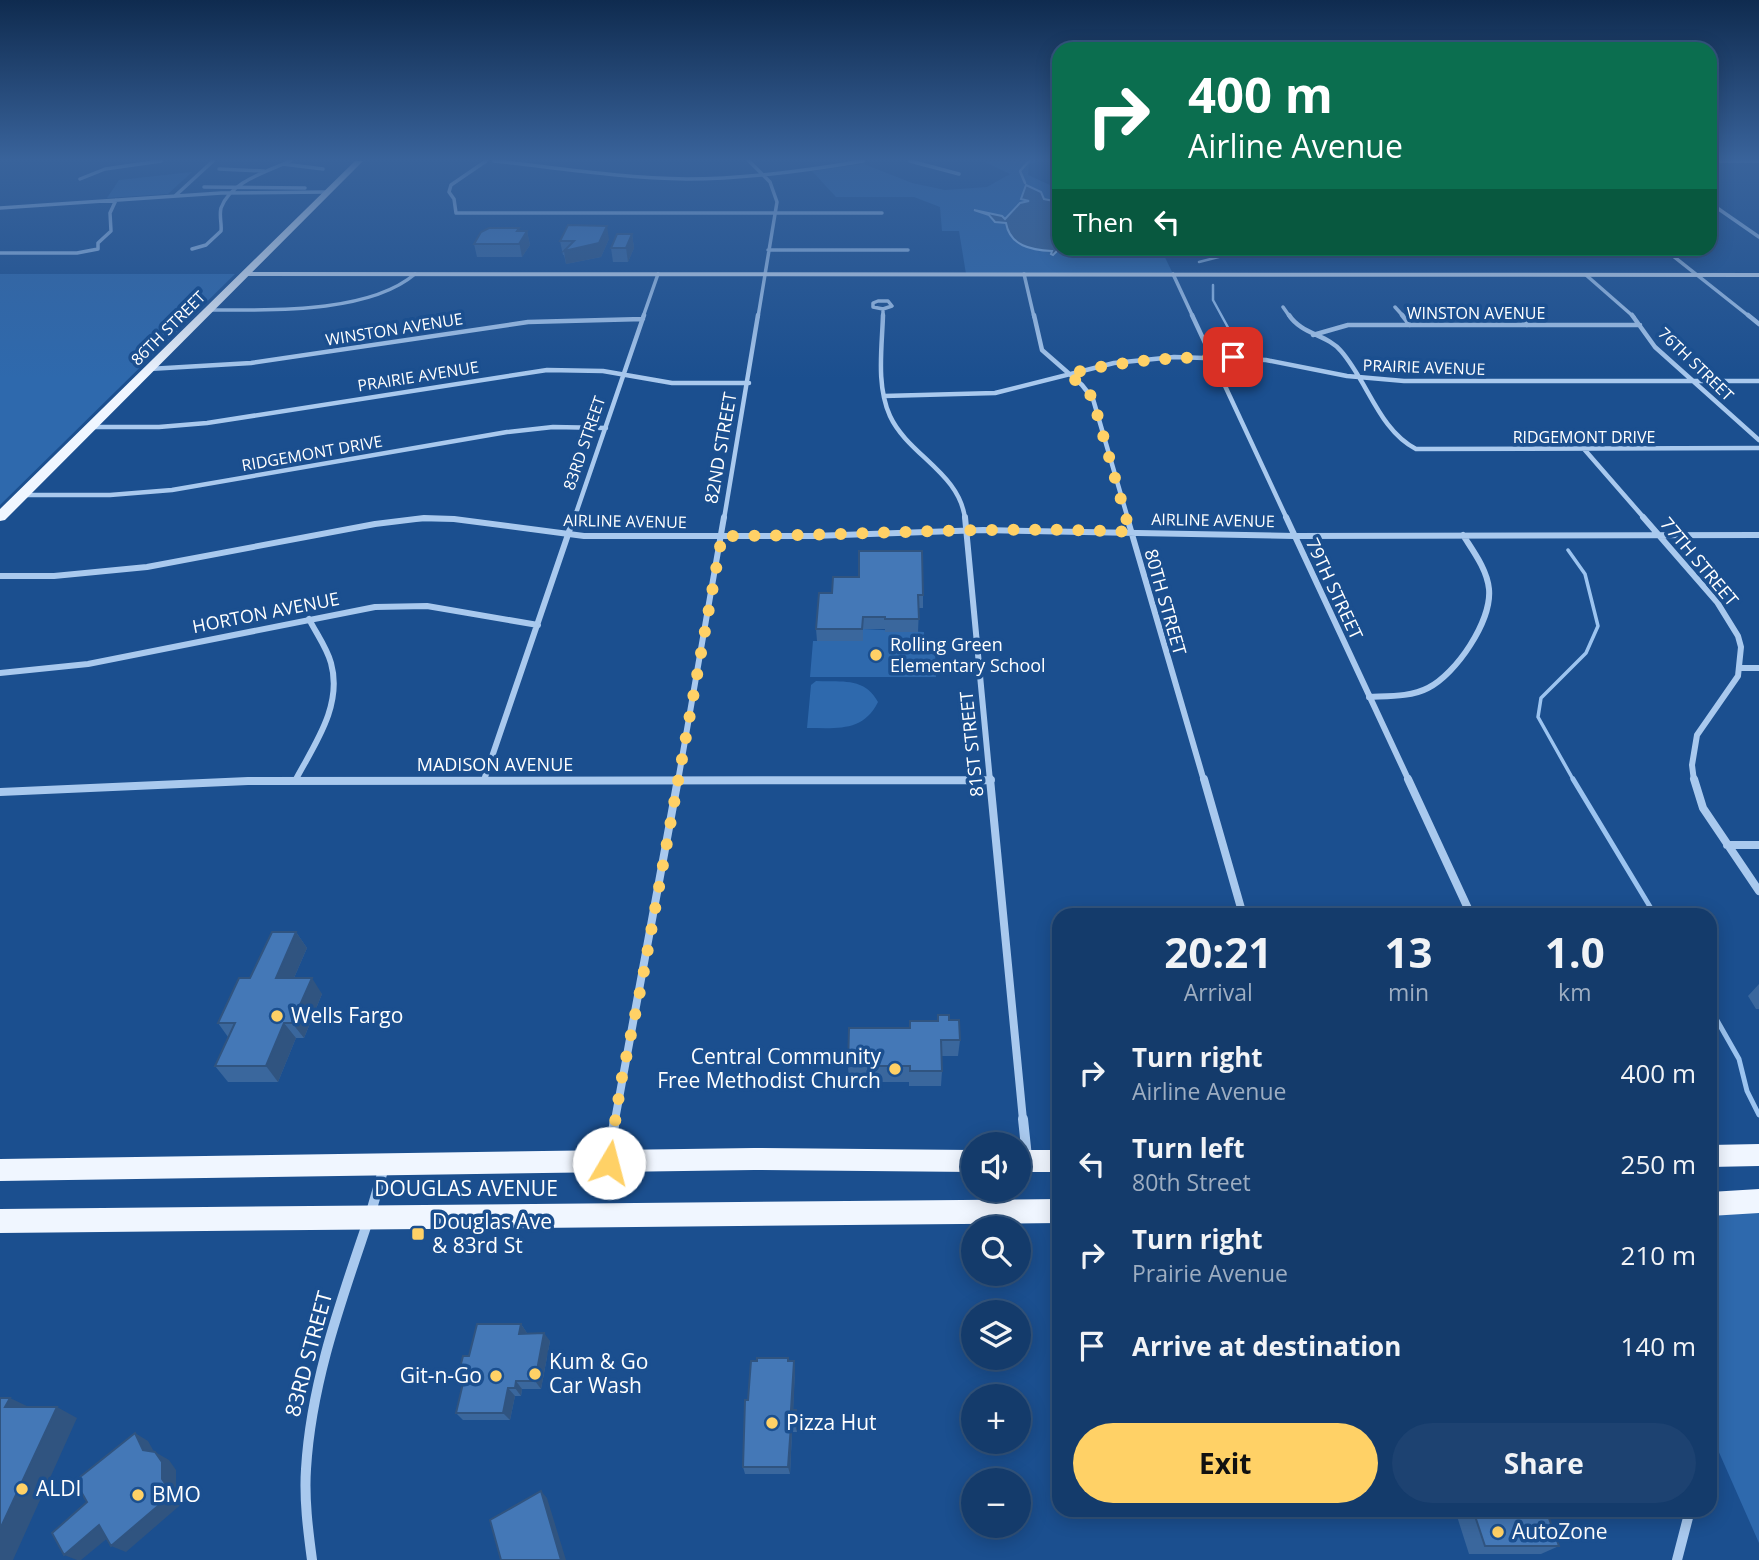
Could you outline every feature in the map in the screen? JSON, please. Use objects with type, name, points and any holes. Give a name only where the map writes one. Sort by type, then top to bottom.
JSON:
[{"type":"main road","name":"86TH STREET","points":[[0,517],[285,234]]},
{"type":"main road","points":[[1717,1156],[1759,1155]]},
{"type":"main road","name":"DOUGLAS AVENUE","points":[[2,1171],[754,1159],[961,1161]]},
{"type":"main road","points":[[1031,1161],[1052,1161]]},
{"type":"main road","points":[[1717,1204],[1759,1201]]},
{"type":"main road","name":"DOUGLAS AVENUE","points":[[0,1221],[1052,1211]]},
{"type":"street","points":[[0,253],[77,253],[98,249],[98,243],[108,234]]},
{"type":"street","points":[[192,249],[206,244],[218,234]]},
{"type":"street","name":"82ND STREET","points":[[609,1163],[621,1082],[642,982],[722,536],[771,234]]},
{"type":"street","points":[[768,250],[908,250]]},
{"type":"street","points":[[1673,256],[1759,324]]},
{"type":"street","points":[[245,274],[1759,275]]},
{"type":"street","points":[[208,310],[282,308],[367,297],[402,286],[415,274]]},
{"type":"street","name":"83RD STREET","points":[[484,780],[658,274]]},
{"type":"street","name":"80TH STREET","points":[[1024,274],[1042,351],[1049,360],[1087,390],[1093,399],[1240,908]]},
{"type":"street","name":"79TH STREET","points":[[1173,274],[1468,908]]},
{"type":"street","name":"76TH STREET","points":[[1586,275],[1640,325],[1655,346],[1759,440]]},
{"type":"street","points":[[1510,306],[1527,325]]},
{"type":"street","points":[[1283,307],[1295,325],[1340,349],[1358,377]]},
{"type":"street","points":[[1395,307],[1410,325]]},
{"type":"street","name":"81ST STREET","points":[[883,309],[884,396],[891,419],[953,486],[964,512],[991,780],[1021,1132]]},
{"type":"street","name":"WINSTON AVENUE","points":[[149,369],[251,363],[528,322],[643,319]]},
{"type":"street","name":"WINSTON AVENUE","points":[[1313,334],[1340,326],[1640,325]]},
{"type":"street","name":"PRAIRIE AVENUE","points":[[884,396],[995,393],[1134,360],[1211,357],[1266,360],[1358,377],[1404,381],[1759,381]]},
{"type":"street","name":"PRAIRIE AVENUE","points":[[91,427],[159,427],[207,422],[527,372],[585,370],[672,383],[748,383]]},
{"type":"street","name":"RIDGEMONT DRIVE","points":[[1358,377],[1399,440],[1426,450],[1759,448]]},
{"type":"street","name":"RIDGEMONT DRIVE","points":[[23,495],[110,495],[172,490],[507,432],[553,427],[606,428]]},
{"type":"street","name":"77TH STREET","points":[[1584,450],[1717,602],[1733,624],[1741,647],[1740,668]]},
{"type":"street","name":"AIRLINE AVENUE","points":[[0,576],[54,576],[147,567],[375,524],[424,518],[454,519],[569,535],[864,535],[966,531],[1294,536],[1759,536]]},
{"type":"street","points":[[1369,697],[1409,694],[1440,682],[1450,673],[1483,621],[1489,606],[1489,586],[1463,536]]},
{"type":"street","name":"HORTON AVENUE","points":[[0,673],[88,664],[374,607],[410,605],[538,625]]},
{"type":"street","points":[[295,781],[324,724],[335,687],[332,665],[309,619]]},
{"type":"street","points":[[1759,668],[1740,668],[1738,676],[1698,736],[1692,765],[1695,789],[1703,808],[1759,891]]},
{"type":"street","name":"MADISON AVENUE","points":[[0,792],[295,781],[991,780]]},
{"type":"street","points":[[1727,845],[1759,845]]},
{"type":"street","name":"83RD STREET","points":[[312,1560],[305,1494],[306,1447],[313,1396],[385,1163]]},
{"type":"street","points":[[1677,1560],[1688,1517]]},
{"type":"shaded area","points":[[959,234],[1052,234],[1052,256],[1164,256],[1173,274],[966,274]]},
{"type":"shaded area","points":[[1010,234],[1052,234],[1052,251],[1029,248]]},
{"type":"shaded area","points":[[0,274],[235,274],[0,505]]},
{"type":"shaded area","points":[[863,629],[924,632],[925,648],[935,649],[936,677],[810,677],[813,641],[862,641]]},
{"type":"shaded area","points":[[816,681],[852,682],[866,688],[878,702],[865,719],[857,723],[839,728],[807,728],[811,685]]},
{"type":"shaded area","points":[[1759,1201],[1759,1543],[1717,1448],[1717,1204]]},
{"type":"building","points":[[480,234],[525,234],[519,244],[474,244]]},
{"type":"building","points":[[564,234],[603,234],[599,243],[564,251],[574,241],[560,241]]},
{"type":"building","points":[[617,234],[632,234],[626,248],[611,248]]},
{"type":"building","name":"Rolling Green Elementary School","points":[[859,551],[922,551],[923,595],[918,595],[919,619],[863,617],[862,629],[816,629],[819,593],[832,593],[833,577],[859,577]]},
{"type":"building","points":[[272,932],[296,932],[276,978],[312,978],[292,1023],[284,1023],[266,1066],[215,1066],[235,1023],[218,1023],[239,978],[250,978]]},
{"type":"building","points":[[938,1015],[949,1015],[949,1020],[959,1020],[960,1040],[941,1040],[942,1071],[910,1071],[910,1066],[848,1066],[849,1028],[910,1028],[910,1021],[938,1021]]},
{"type":"building","name":"Git-n-Go","points":[[477,1324],[521,1324],[519,1334],[544,1333],[535,1381],[516,1381],[515,1388],[508,1388],[503,1413],[456,1413],[464,1379],[457,1379],[463,1356],[469,1356]]},
{"type":"building","name":"Pizza Hut","points":[[757,1358],[788,1358],[788,1361],[794,1361],[791,1410],[796,1410],[795,1425],[791,1425],[788,1467],[743,1467],[745,1400],[748,1400],[751,1361],[757,1361]]},
{"type":"building","points":[[0,1398],[10,1398],[5,1407],[57,1407],[0,1529]]},
{"type":"building","name":"BMO","points":[[135,1433],[143,1450],[155,1452],[162,1462],[162,1479],[172,1494],[111,1546],[99,1525],[64,1555],[52,1533],[87,1502],[75,1481]]},
{"type":"building","points":[[541,1491],[561,1560],[501,1560],[490,1520]]},
{"type":"building","points":[[1475,1517],[1549,1517],[1559,1546],[1485,1546]]},
{"type":"waterway","points":[[1199,262],[1223,256]]},
{"type":"waterway","points":[[1213,285],[1213,300],[1231,333],[1234,350]]},
{"type":"waterway","points":[[1568,550],[1585,574],[1598,626],[1586,653],[1541,698],[1538,717],[1574,781]]},
{"type":"waterway","points":[[1573,779],[1651,908]]},
{"type":"waterway","points":[[1717,1020],[1739,1059],[1747,1091],[1759,1115]]},
{"type":"place","name":"Rolling Green Elementary School","points":[[876,655]]},
{"type":"place","name":"Wells Fargo","points":[[277,1016]]},
{"type":"place","name":"Central Community Free Methodist Church","points":[[895,1069]]},
{"type":"place","name":"Douglas Ave & 83rd St","points":[[418,1234]]},
{"type":"place","name":"Kum & Go Car Wash","points":[[535,1374]]},
{"type":"place","name":"Git-n-Go","points":[[496,1376]]},
{"type":"place","name":"Pizza Hut","points":[[772,1423]]},
{"type":"place","name":"ALDI","points":[[22,1489]]},
{"type":"place","name":"BMO","points":[[138,1495]]},
{"type":"place","name":"AutoZone","points":[[1498,1532]]},
{"type":"route","points":[[609,1163],[621,1082],[642,982],[722,536],[864,535],[983,530],[1130,532],[1093,399],[1087,390],[1068,374],[1114,363],[1153,358],[1233,357]]}]
